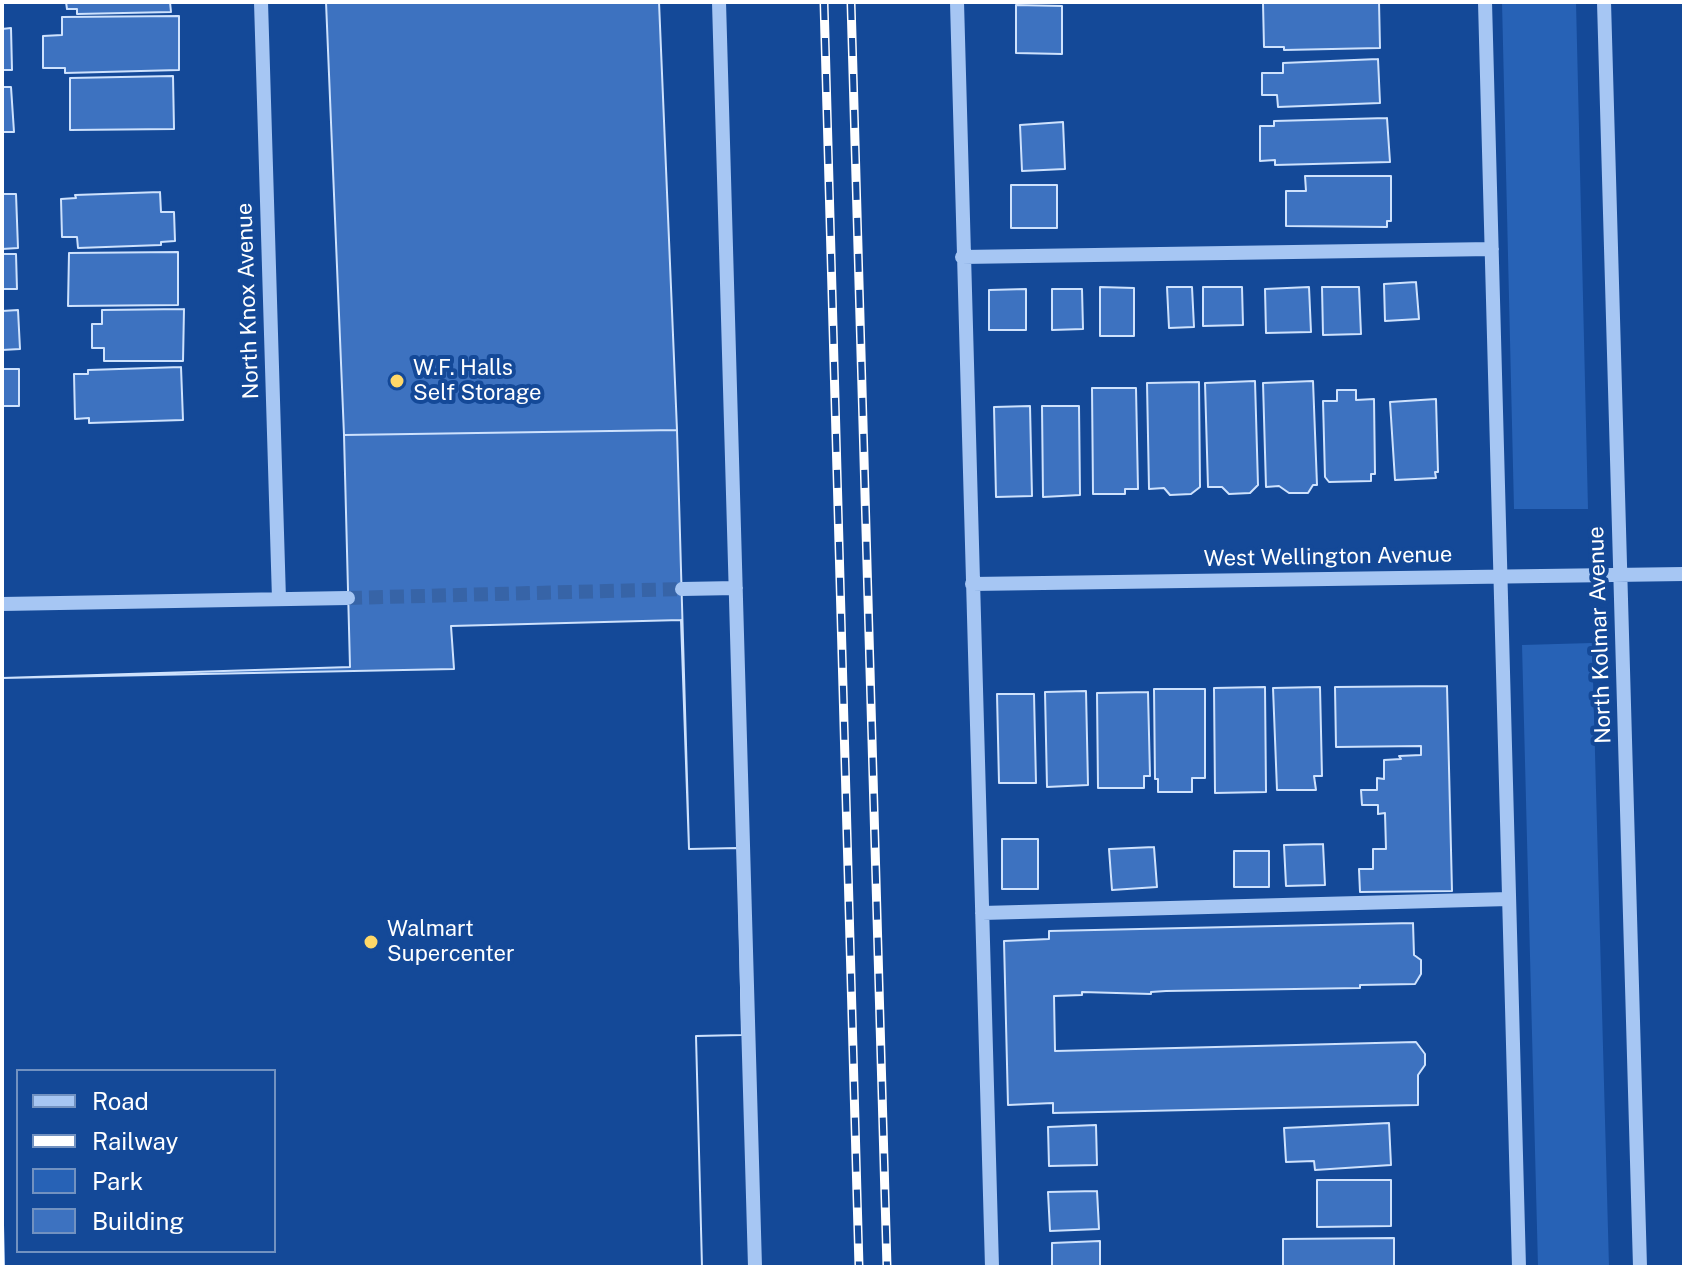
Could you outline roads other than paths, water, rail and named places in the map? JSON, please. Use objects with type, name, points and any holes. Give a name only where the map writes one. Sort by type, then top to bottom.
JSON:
[{"type":"street","name":"North Knox Avenue","points":[[261,2],[279,599]]},
{"type":"street","points":[[719,2],[755,1267]]},
{"type":"street","points":[[957,2],[992,1267]]},
{"type":"street","points":[[1485,2],[1519,1267]]},
{"type":"street","name":"North Kolmar Avenue","points":[[1604,2],[1640,1267]]},
{"type":"street","points":[[962,257],[1492,249]]},
{"type":"street","name":"West Wellington Avenue","points":[[972,584],[1684,574]]},
{"type":"street","points":[[682,589],[736,588]]},
{"type":"street","points":[[2,604],[348,598]]},
{"type":"street","points":[[982,913],[1509,899]]},
{"type":"tunnel","points":[[348,598],[682,589]]},
{"type":"railway","points":[[824,2],[859,1267]]},
{"type":"railway","points":[[851,2],[887,1267]]},
{"type":"place","name":"W.F. Halls Self Storage","points":[[397,381]]},
{"type":"place","name":"Walmart Supercenter","points":[[371,942]]}]
